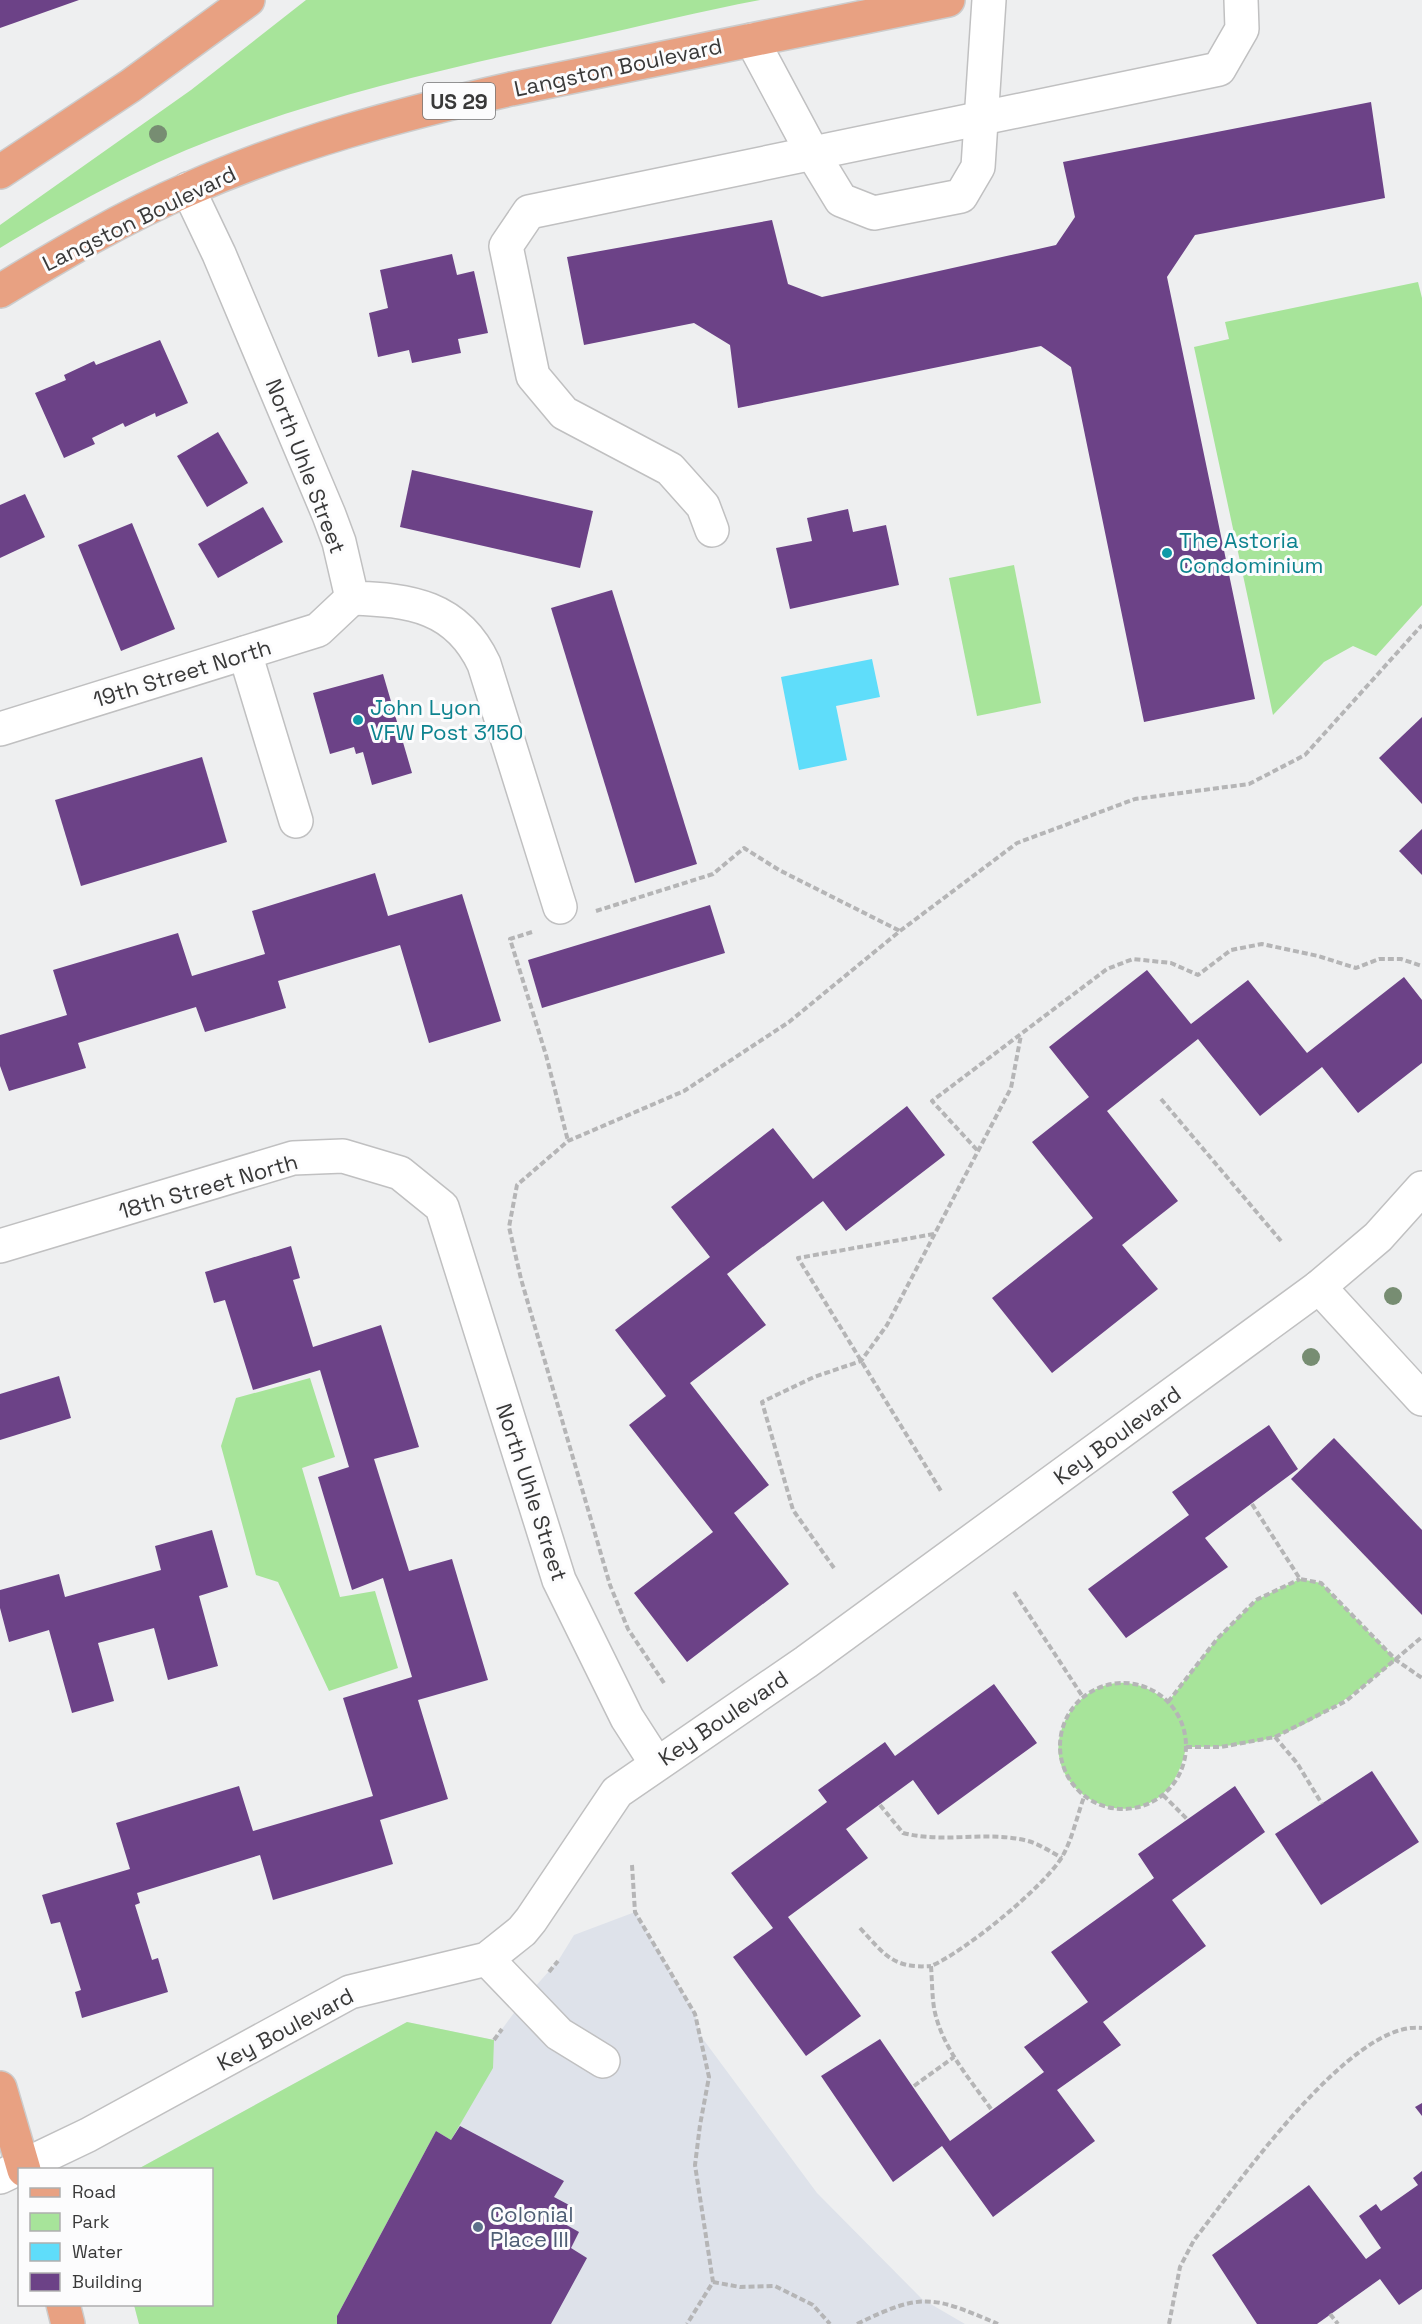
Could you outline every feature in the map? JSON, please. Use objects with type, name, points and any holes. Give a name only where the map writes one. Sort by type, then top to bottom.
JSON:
[{"type":"main road","points":[[0,172],[130,86],[248,0]]},
{"type":"main road","name":"Langston Boulevard","points":[[0,291],[113,226],[188,189],[314,141],[422,110],[948,0]]},
{"type":"main road","points":[[0,2088],[15,2171]]},
{"type":"main road","points":[[64,2306],[68,2324]]},
{"type":"street","points":[[752,40],[813,154],[841,200],[874,213],[962,196],[978,167],[989,0]]},
{"type":"street","points":[[712,530],[703,506],[670,469],[564,413],[532,376],[506,246],[529,212],[1220,69],[1242,29],[1242,0]]},
{"type":"street","name":"North Uhle Street","points":[[188,189],[219,254],[329,515],[339,542],[352,598]]},
{"type":"street","points":[[352,598],[389,599],[422,606],[458,626],[474,643],[484,664],[563,917]]},
{"type":"street","name":"19th Street North","points":[[0,729],[318,630],[352,598]]},
{"type":"street","points":[[245,653],[296,821]]},
{"type":"street","name":"18th Street North","points":[[0,1246],[293,1158],[343,1156],[400,1173],[442,1207]]},
{"type":"street","name":"Key Boulevard","points":[[21,2168],[88,2135],[350,1992],[487,1959],[522,1931],[531,1920],[618,1792],[656,1763],[806,1662],[1319,1287],[1378,1237],[1422,1188]]},
{"type":"street","name":"North Uhle Street","points":[[442,1207],[559,1580],[627,1718],[656,1763]]},
{"type":"street","points":[[1319,1287],[1422,1400]]},
{"type":"street","points":[[487,1959],[560,2034],[603,2061]]},
{"type":"path","points":[[664,1683],[628,1629],[610,1585],[521,1279],[509,1227],[517,1185],[568,1141],[684,1091],[789,1022],[900,931],[1017,843],[1135,799],[1249,784],[1305,755],[1422,626]]},
{"type":"path","points":[[568,1141],[546,1055],[510,939],[563,917],[713,874],[744,848],[779,870],[900,931]]},
{"type":"path","points":[[977,1150],[932,1101],[1107,969],[1133,959],[1171,963],[1198,975],[1231,950],[1262,944],[1318,956],[1356,968],[1379,959],[1401,959],[1422,966]]},
{"type":"path","points":[[834,1568],[793,1510],[762,1402],[814,1377],[861,1361],[887,1325],[1011,1088],[1020,1035]]},
{"type":"path","points":[[1161,1099],[1281,1241]]},
{"type":"path","points":[[934,1234],[798,1258],[942,1491]]},
{"type":"path","points":[[1252,1504],[1300,1579]]},
{"type":"path","points":[[1168,1702],[1217,1639],[1257,1600],[1300,1579],[1322,1583],[1396,1660],[1422,1678]]},
{"type":"path","points":[[1014,1592],[1083,1697]]},
{"type":"path","points":[[1186,1747],[1221,1747],[1275,1737],[1346,1701],[1422,1637]]},
{"type":"path","points":[[1121,1683],[1142,1685],[1168,1702],[1183,1727],[1186,1747],[1184,1765],[1175,1781],[1163,1795],[1145,1806],[1124,1810],[1103,1806],[1084,1797],[1066,1774],[1059,1746],[1062,1728],[1070,1711],[1083,1697],[1101,1686],[1121,1683]]},
{"type":"path","points":[[1275,1737],[1297,1763],[1322,1804]]},
{"type":"path","points":[[1163,1795],[1188,1820]]},
{"type":"path","points":[[860,1928],[886,1957],[916,1967],[932,1966],[949,1959],[988,1930],[1036,1886],[1062,1858],[1084,1797]]},
{"type":"path","points":[[880,1805],[903,1833],[948,1840],[978,1836],[1029,1841],[1062,1858]]},
{"type":"path","points":[[632,1865],[635,1912],[695,2014],[709,2077],[695,2165],[713,2282],[687,2324]]},
{"type":"path","points":[[932,1966],[934,2009],[940,2028],[954,2057],[991,2109]]},
{"type":"path","points":[[1169,2324],[1180,2267],[1194,2240],[1317,2088],[1359,2050],[1408,2026],[1422,2028]]},
{"type":"path","points":[[914,2086],[954,2057]]},
{"type":"path","points":[[713,2282],[740,2287],[775,2286],[813,2305],[830,2324]]},
{"type":"path","points":[[857,2324],[887,2309],[922,2300],[951,2304],[998,2324]]},
{"type":"path","points":[[1330,2314],[1338,2324]]},
{"type":"shaded area","points":[[635,1912],[695,2014],[700,2035],[817,2193],[922,2299],[965,2324],[139,2324],[134,2306],[213,2306],[213,2168],[140,2168],[407,2022],[494,2040],[525,1998],[558,1961],[574,1935]]},
{"type":"green space","points":[[306,0],[760,0],[442,70],[350,94],[259,123],[186,150],[132,175],[0,248],[0,225],[191,90]]},
{"type":"green space","points":[[1418,282],[1422,298],[1422,605],[1376,656],[1353,646],[1324,662],[1273,715],[1194,347],[1229,339],[1225,322]]},
{"type":"green space","points":[[1014,565],[1041,703],[977,716],[949,578]]},
{"type":"green space","points":[[310,1378],[335,1457],[302,1468],[340,1597],[375,1591],[398,1668],[329,1691],[278,1582],[256,1575],[221,1446],[236,1398]]},
{"type":"green space","points":[[1300,1579],[1321,1583],[1396,1660],[1339,1704],[1291,1731],[1241,1744],[1186,1747],[1173,1781],[1153,1801],[1128,1809],[1103,1805],[1081,1793],[1065,1774],[1058,1749],[1065,1721],[1080,1701],[1095,1690],[1110,1684],[1128,1683],[1145,1688],[1168,1702],[1217,1639],[1256,1600]]},
{"type":"green space","points":[[407,2022],[494,2040],[493,2068],[451,2140],[436,2131],[337,2316],[337,2324],[139,2324],[134,2306],[213,2306],[213,2168],[140,2168]]},
{"type":"water","points":[[872,659],[880,697],[836,706],[847,760],[799,770],[781,677]]},
{"type":"building","points":[[0,0],[79,0],[0,28]]},
{"type":"building","name":"The Astoria Condominium","points":[[1371,102],[1385,198],[1195,235],[1167,277],[1255,699],[1144,722],[1071,367],[1041,346],[738,408],[730,345],[694,323],[584,345],[567,257],[772,220],[788,284],[822,297],[1056,245],[1075,217],[1063,162]]},
{"type":"building","points":[[452,254],[457,275],[474,271],[488,333],[458,339],[461,353],[412,363],[409,350],[378,357],[369,313],[388,308],[380,270]]},
{"type":"building","points":[[160,340],[188,403],[156,417],[155,413],[125,427],[123,423],[92,438],[95,444],[64,458],[35,393],[66,380],[64,375],[94,361],[96,365]]},
{"type":"building","points":[[218,432],[248,483],[207,507],[177,456]]},
{"type":"building","points":[[412,470],[593,511],[580,568],[400,527]]},
{"type":"building","points":[[25,494],[45,537],[0,558],[0,505]]},
{"type":"building","points":[[263,507],[283,542],[218,578],[198,544]]},
{"type":"building","points":[[848,509],[853,532],[886,525],[899,585],[790,609],[776,548],[812,541],[807,518]]},
{"type":"building","points":[[132,523],[175,629],[121,651],[78,545]]},
{"type":"building","points":[[612,590],[697,864],[635,883],[551,608]]},
{"type":"building","name":"John Lyon VFW Post 3150","points":[[383,674],[412,773],[372,785],[363,752],[356,754],[354,747],[330,754],[313,693]]},
{"type":"building","points":[[1422,717],[1422,804],[1379,758]]},
{"type":"building","points":[[202,757],[227,842],[81,886],[55,800]]},
{"type":"building","points":[[1422,829],[1422,875],[1399,851]]},
{"type":"building","points":[[375,873],[388,916],[462,894],[501,1021],[429,1043],[400,945],[278,981],[286,1008],[205,1032],[196,1007],[78,1043],[86,1068],[9,1091],[0,1066],[0,1035],[67,1015],[53,970],[178,933],[192,976],[265,954],[252,911]]},
{"type":"building","points":[[710,905],[725,953],[542,1008],[528,960]]},
{"type":"building","points":[[1147,970],[1191,1024],[1248,980],[1307,1053],[1404,977],[1422,1000],[1422,1063],[1358,1113],[1322,1067],[1260,1116],[1198,1039],[1107,1111],[1178,1201],[1122,1245],[1158,1289],[1052,1373],[992,1298],[1093,1218],[1032,1142],[1089,1097],[1049,1047]]},
{"type":"building","points":[[907,1106],[945,1155],[846,1231],[823,1201],[727,1274],[766,1325],[690,1383],[769,1485],[734,1513],[789,1584],[687,1662],[634,1593],[713,1532],[629,1425],[666,1396],[615,1330],[710,1257],[671,1207],[773,1128],[813,1179]]},
{"type":"building","points":[[291,1246],[300,1278],[293,1280],[313,1347],[381,1325],[419,1447],[374,1459],[409,1571],[452,1559],[488,1680],[418,1700],[448,1799],[380,1820],[393,1864],[273,1900],[260,1855],[137,1893],[140,1903],[135,1905],[152,1960],[158,1958],[168,1992],[82,2018],[75,1992],[81,1990],[60,1922],[51,1924],[42,1895],[130,1869],[116,1823],[239,1786],[253,1831],[373,1796],[343,1698],[412,1677],[383,1578],[352,1590],[318,1477],[349,1467],[320,1370],[253,1390],[225,1300],[214,1303],[205,1272]]},
{"type":"building","points":[[59,1376],[71,1418],[0,1440],[0,1394]]},
{"type":"building","points":[[1269,1425],[1298,1469],[1205,1538],[1228,1567],[1126,1638],[1088,1589],[1189,1515],[1172,1492]]},
{"type":"building","points":[[1334,1438],[1422,1530],[1422,1615],[1291,1479]]},
{"type":"building","points":[[212,1530],[228,1587],[199,1596],[218,1666],[168,1680],[154,1628],[98,1643],[114,1701],[72,1713],[49,1630],[9,1642],[0,1608],[0,1590],[59,1574],[65,1597],[161,1570],[155,1546]]},
{"type":"building","points":[[994,1684],[1037,1743],[938,1815],[913,1780],[846,1829],[868,1858],[788,1917],[861,2016],[806,2056],[733,1957],[773,1928],[731,1873],[827,1802],[818,1790],[885,1742],[895,1756]]},
{"type":"building","points":[[1372,1771],[1419,1842],[1321,1905],[1275,1834]]},
{"type":"building","points":[[1235,1786],[1265,1832],[1172,1900],[1206,1946],[1103,2022],[1121,2045],[1057,2090],[1095,2141],[993,2217],[942,2146],[893,2182],[821,2076],[880,2039],[950,2141],[1044,2072],[1024,2047],[1088,2002],[1051,1952],[1154,1878],[1138,1854]]},
{"type":"building","points":[[1422,2103],[1422,2116],[1415,2107]]},
{"type":"building","name":"Colonial Place III","points":[[460,2126],[564,2181],[554,2197],[571,2206],[563,2223],[579,2232],[571,2248],[587,2258],[551,2324],[337,2324],[337,2316],[436,2131],[451,2140]]},
{"type":"building","points":[[1422,2171],[1422,2289],[1399,2305],[1380,2279],[1317,2324],[1257,2324],[1212,2255],[1309,2185],[1366,2259],[1381,2248],[1359,2216],[1376,2204],[1381,2211],[1418,2185],[1413,2178]]},
{"type":"place","name":"The Astoria Condominium","points":[[1167,553]]},
{"type":"place","name":"John Lyon VFW Post 3150","points":[[358,720]]},
{"type":"place","name":"Colonial Place III","points":[[478,2227]]}]
